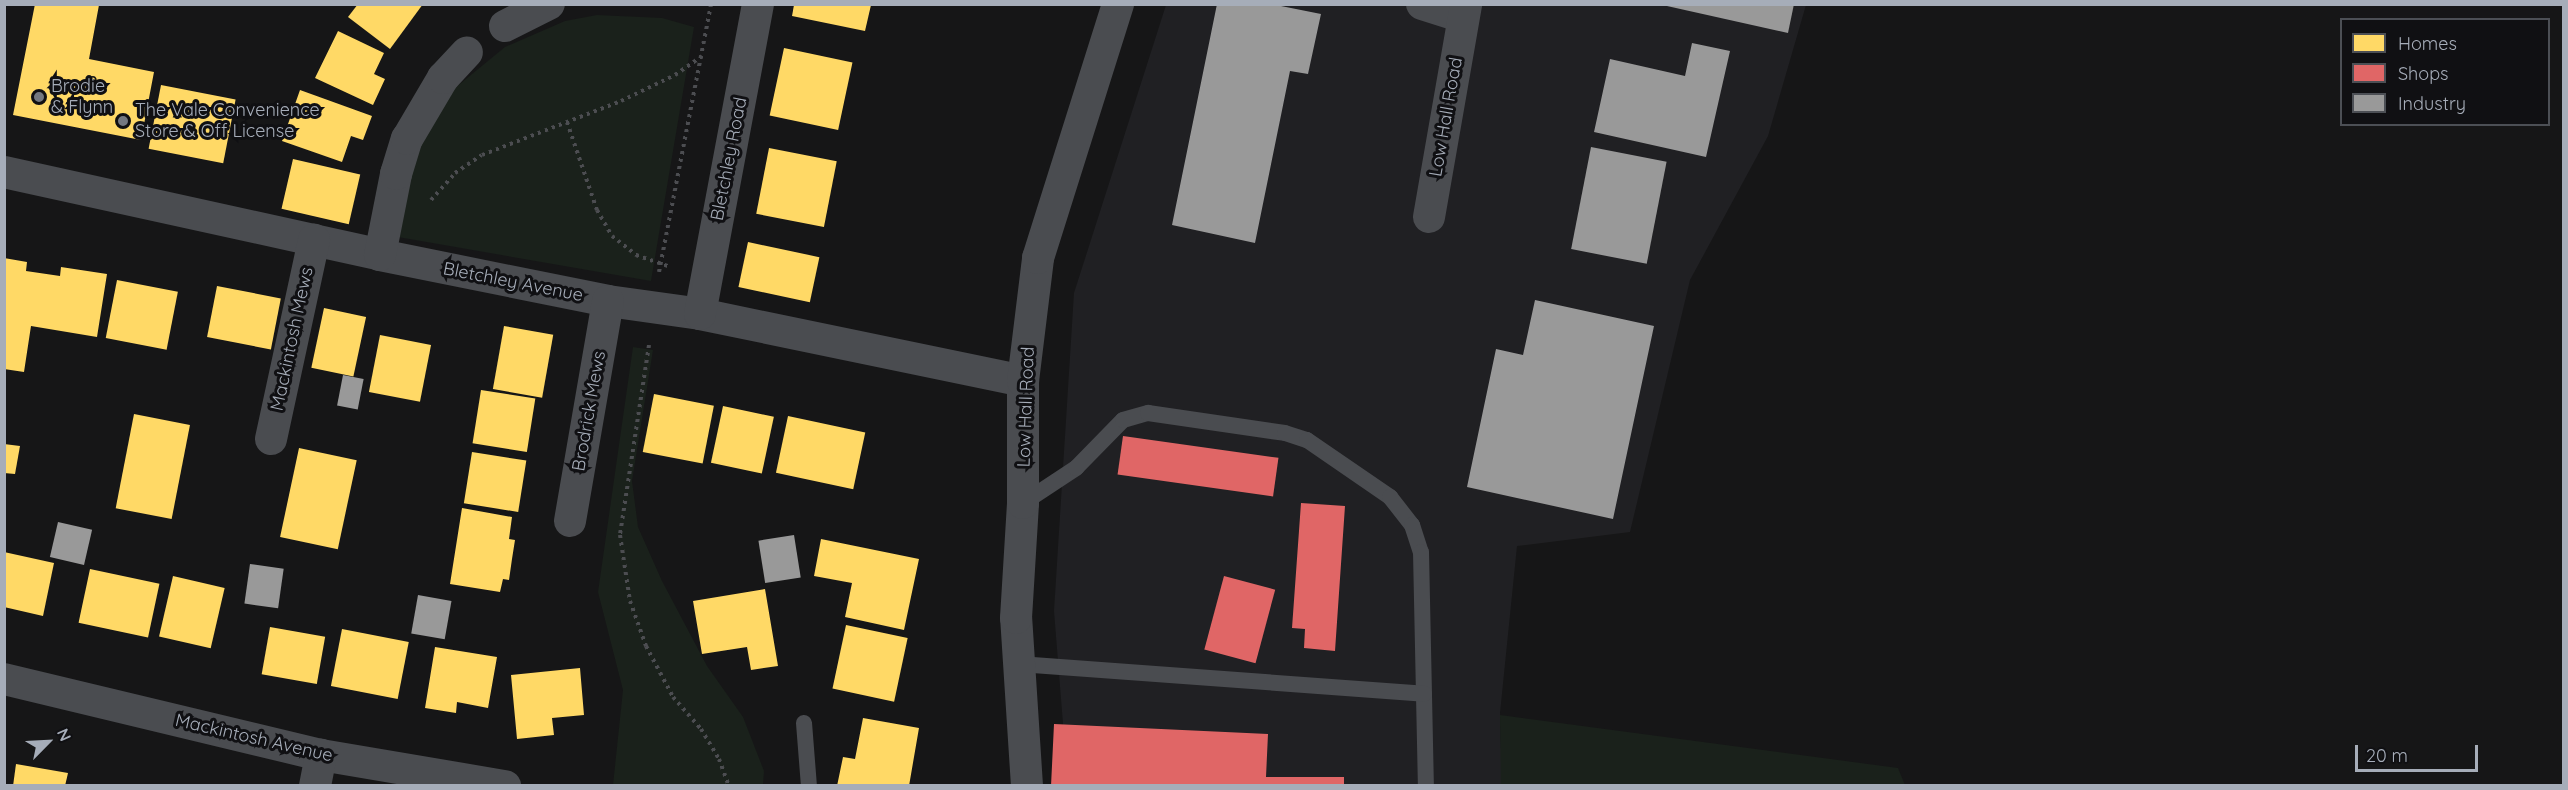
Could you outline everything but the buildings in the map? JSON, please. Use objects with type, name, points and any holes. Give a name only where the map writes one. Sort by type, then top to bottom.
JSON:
[{"type":"street","points":[[505,26],[549,4]]},
{"type":"street","name":"Low Hall Road","points":[[1027,786],[1016,618],[1023,503],[1023,381],[1038,258],[1118,4]]},
{"type":"street","name":"Low Hall Road","points":[[1422,4],[1464,11],[1429,217]]},
{"type":"street","name":"Bletchley Road","points":[[700,314],[751,6]]},
{"type":"street","points":[[380,255],[396,174],[407,139],[436,88],[467,52]]},
{"type":"street","name":"Bletchley Avenue","points":[[4,172],[380,255],[608,301],[700,314],[1023,381]]},
{"type":"street","name":"Mackintosh Mews","points":[[271,439],[314,240]]},
{"type":"street","name":"Brodrick Mews","points":[[570,521],[608,301]]},
{"type":"street","name":"Mackintosh Avenue","points":[[4,679],[321,755],[505,786]]},
{"type":"street","points":[[315,786],[321,755]]},
{"type":"lane","points":[[1023,503],[1076,468],[1123,420],[1148,413],[1285,433],[1307,440],[1390,496],[1412,525],[1421,552],[1426,786]]},
{"type":"lane","points":[[1019,664],[1424,694]]},
{"type":"lane","points":[[804,723],[809,786]]},
{"type":"path","points":[[711,4],[660,264],[620,536],[630,601],[646,646],[674,697],[701,729],[719,759],[729,786]]},
{"type":"path","points":[[427,205],[455,173],[482,155],[567,122],[675,75],[702,56]]},
{"type":"path","points":[[567,122],[597,210],[612,236],[636,255],[660,264],[707,274]]},
{"type":"shaded area","points":[[1166,5],[1806,5],[1768,136],[1690,280],[1630,532],[1517,546],[1500,713],[1502,785],[1068,786],[1054,611],[1074,293]]},
{"type":"shaded area","points":[[597,15],[662,18],[694,27],[651,281],[398,237],[400,205],[419,143],[455,88],[505,47],[565,21]]},
{"type":"shaded area","points":[[633,347],[653,350],[632,481],[638,527],[662,581],[707,666],[743,717],[764,771],[763,785],[613,785],[623,690],[598,592]]},
{"type":"shaded area","points":[[1500,715],[1898,768],[1905,785],[1501,785]]},
{"type":"place","name":"Brodie & Flynn","points":[[39,97]]},
{"type":"place","name":"The Vale Convenience Store & Off License","points":[[123,121]]}]
